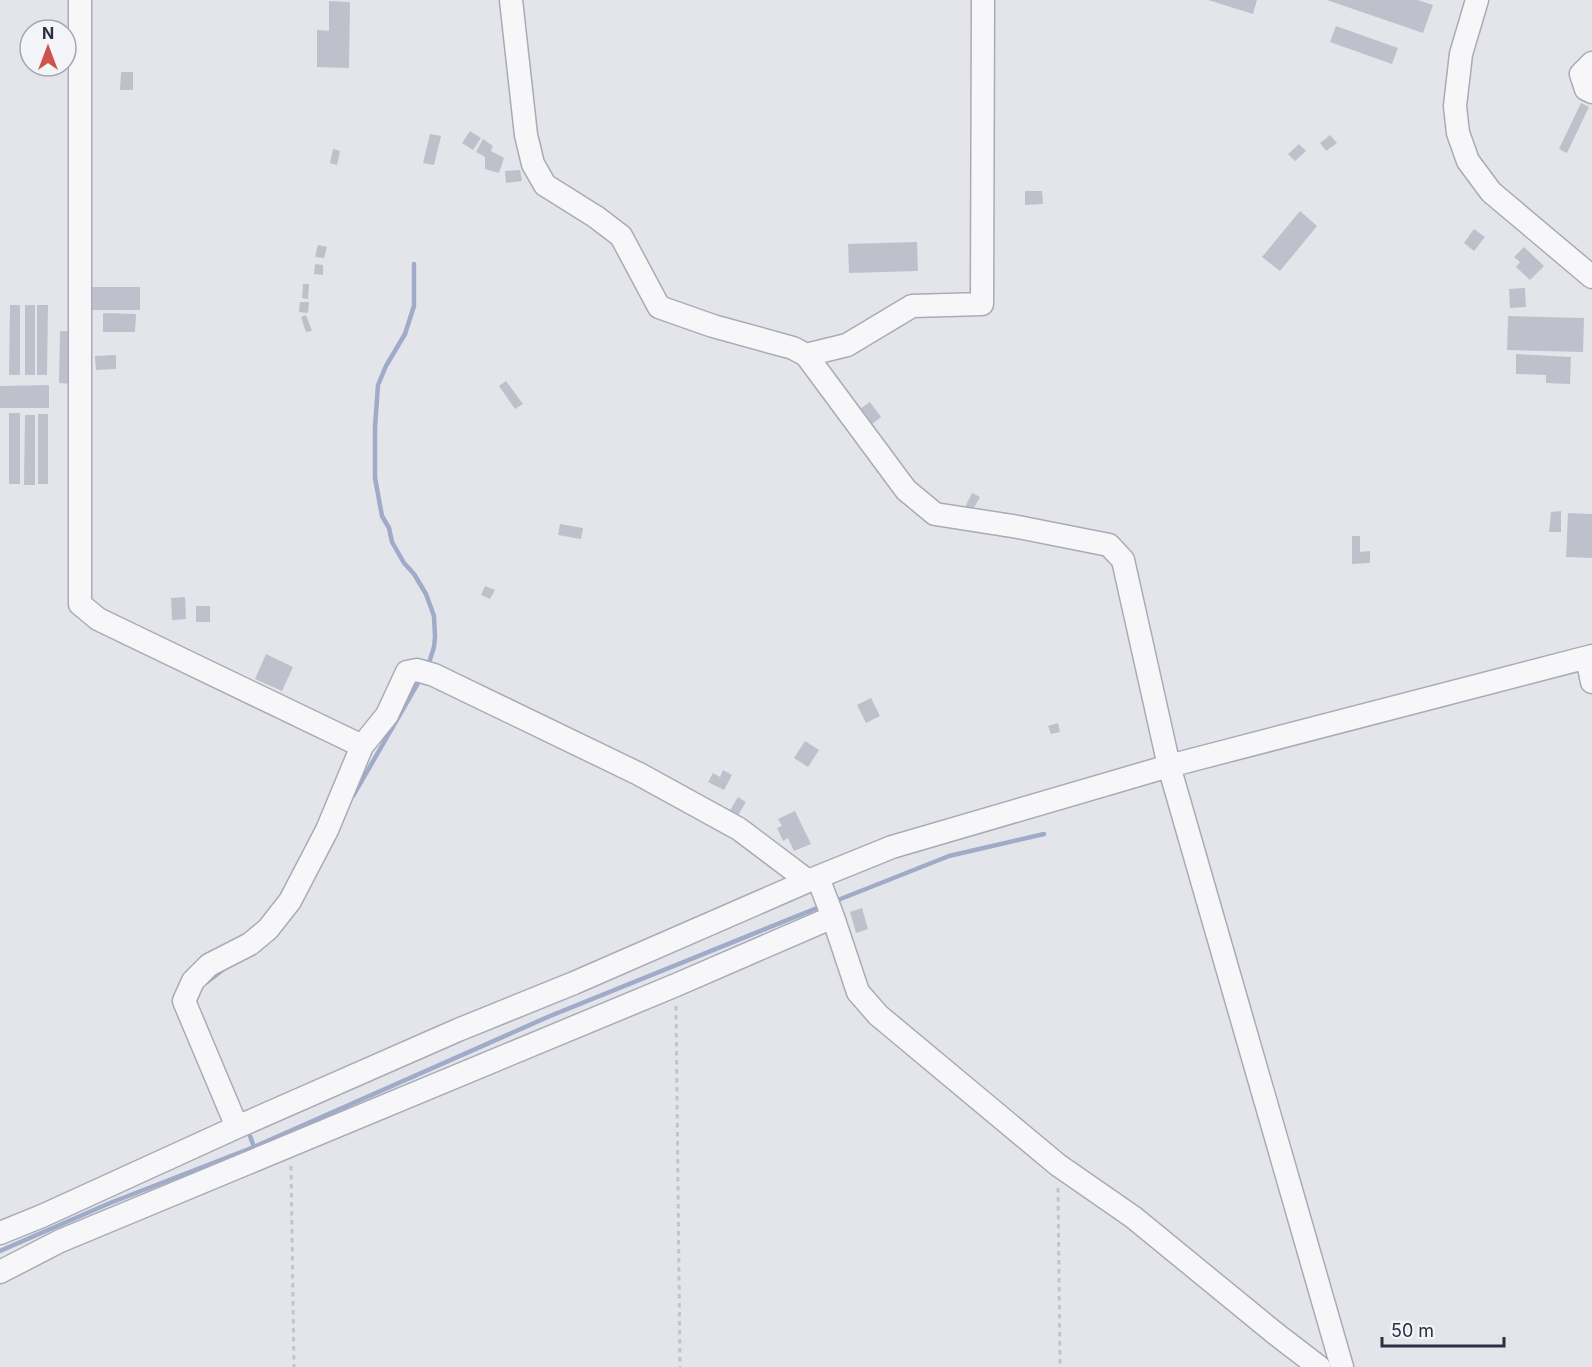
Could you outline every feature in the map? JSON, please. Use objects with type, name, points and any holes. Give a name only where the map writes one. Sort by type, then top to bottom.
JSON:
[{"type":"street","points":[[80,0],[80,604],[98,619],[362,746]]},
{"type":"street","points":[[511,0],[526,135],[533,164],[545,185],[596,217],[621,236],[659,307],[713,326],[792,348],[806,355],[906,490],[934,514],[1018,527],[1109,545],[1123,560],[1169,766],[1341,1367]]},
{"type":"street","points":[[806,355],[847,345],[912,306],[982,304],[983,0]]},
{"type":"street","points":[[1477,0],[1461,54],[1455,106],[1458,133],[1468,161],[1491,192],[1592,277]]},
{"type":"street","points":[[1592,63],[1581,74],[1586,89],[1592,93]]},
{"type":"street","points":[[0,1272],[60,1241],[676,985],[822,895],[892,847],[1169,766],[1589,657],[1592,682]]},
{"type":"street","points":[[237,1127],[184,1001],[193,981],[209,965],[250,944],[268,929],[290,901],[327,830],[362,746],[387,715],[407,672],[426,672],[639,774],[739,829],[822,895],[858,992],[878,1015],[1058,1165],[1132,1217],[1319,1367]]},
{"type":"street","points":[[0,1233],[458,1030],[574,983],[822,895]]},
{"type":"path","points":[[676,985],[680,1367]]},
{"type":"path","points":[[291,1146],[294,1367]]},
{"type":"path","points":[[1058,1165],[1060,1367]]},
{"type":"building","points":[[1208,0],[1257,0],[1253,14]]},
{"type":"building","points":[[1327,0],[1418,0],[1433,5],[1423,33]]},
{"type":"building","points":[[329,1],[350,2],[349,68],[317,67],[317,30],[329,31]]},
{"type":"building","points":[[1336,26],[1398,48],[1392,64],[1330,42]]},
{"type":"building","points":[[121,72],[133,72],[133,90],[120,90]]},
{"type":"building","points":[[1581,103],[1589,107],[1567,153],[1559,149]]},
{"type":"building","points":[[470,131],[481,138],[473,150],[462,143]]},
{"type":"building","points":[[430,134],[441,136],[434,165],[423,163]]},
{"type":"building","points":[[1330,135],[1337,143],[1326,151],[1320,143]]},
{"type":"building","points":[[483,139],[493,146],[491,151],[504,158],[499,173],[485,169],[485,157],[476,152]]},
{"type":"building","points":[[1299,144],[1306,151],[1295,161],[1288,154]]},
{"type":"building","points":[[333,149],[340,151],[337,165],[330,163]]},
{"type":"building","points":[[520,170],[522,181],[506,183],[505,171]]},
{"type":"building","points":[[1025,191],[1042,191],[1043,204],[1025,205]]},
{"type":"building","points":[[1300,211],[1317,226],[1280,271],[1262,257]]},
{"type":"building","points":[[1474,229],[1485,237],[1474,251],[1464,243]]},
{"type":"building","points":[[917,242],[918,271],[849,273],[848,244]]},
{"type":"building","points":[[318,245],[327,247],[324,258],[315,257]]},
{"type":"building","points":[[1524,247],[1544,266],[1530,280],[1516,267],[1520,262],[1514,257]]},
{"type":"building","points":[[315,264],[323,265],[323,275],[314,274]]},
{"type":"building","points":[[303,284],[309,284],[308,299],[302,298]]},
{"type":"building","points":[[91,287],[140,287],[140,310],[91,310]]},
{"type":"building","points":[[1525,288],[1526,307],[1510,308],[1509,289]]},
{"type":"building","points":[[300,302],[309,302],[308,313],[299,312]]},
{"type":"building","points":[[10,305],[20,305],[20,375],[9,375]]},
{"type":"building","points":[[25,305],[35,305],[35,375],[25,375]]},
{"type":"building","points":[[37,305],[48,305],[47,375],[37,375]]},
{"type":"building","points":[[103,313],[136,314],[135,332],[103,332]]},
{"type":"building","points":[[306,315],[312,331],[306,332],[301,317]]},
{"type":"building","points":[[1508,316],[1584,318],[1583,352],[1507,350]]},
{"type":"building","points":[[60,331],[75,331],[73,384],[59,383]]},
{"type":"building","points":[[1516,354],[1571,357],[1570,384],[1546,383],[1546,375],[1516,374]]},
{"type":"building","points":[[116,355],[116,369],[96,370],[95,356]]},
{"type":"building","points":[[506,381],[523,404],[515,409],[499,386]]},
{"type":"building","points":[[49,385],[49,408],[0,408],[0,386]]},
{"type":"building","points":[[870,402],[881,417],[871,425],[860,409]]},
{"type":"building","points":[[9,413],[20,413],[20,484],[9,484]]},
{"type":"building","points":[[38,414],[48,414],[48,484],[38,484]]},
{"type":"building","points":[[25,415],[35,415],[35,485],[24,485]]},
{"type":"building","points":[[972,493],[980,497],[972,511],[965,507]]},
{"type":"building","points":[[1561,511],[1561,532],[1549,532],[1551,512]]},
{"type":"building","points":[[1568,513],[1592,514],[1592,558],[1566,557]]},
{"type":"building","points":[[560,524],[583,528],[581,539],[558,535]]},
{"type":"building","points":[[1352,536],[1360,536],[1360,552],[1370,551],[1370,563],[1352,564]]},
{"type":"building","points":[[485,586],[495,590],[490,599],[481,595]]},
{"type":"building","points":[[185,597],[186,619],[172,620],[171,598]]},
{"type":"building","points":[[196,606],[210,606],[210,622],[196,622]]},
{"type":"building","points":[[266,654],[293,667],[282,691],[255,679]]},
{"type":"building","points":[[871,698],[880,716],[866,723],[857,705]]},
{"type":"building","points":[[1058,723],[1060,732],[1051,734],[1048,726]]},
{"type":"building","points":[[805,741],[819,750],[808,767],[794,758]]},
{"type":"building","points":[[723,770],[732,775],[724,790],[708,782],[713,773],[720,777]]},
{"type":"building","points":[[738,797],[746,802],[737,817],[729,812]]},
{"type":"building","points":[[795,811],[811,844],[794,851],[788,838],[783,841],[777,828],[782,826],[778,819]]},
{"type":"building","points":[[862,908],[868,929],[856,933],[850,912]]},
{"type":"waterway","points":[[414,264],[414,306],[405,334],[386,366],[378,385],[375,478],[382,516],[389,528],[392,542],[426,594],[434,616],[434,647],[428,666]]},
{"type":"waterway","points":[[353,796],[421,678]]},
{"type":"waterway","points":[[833,902],[949,856],[1044,834]]},
{"type":"waterway","points":[[0,1251],[110,1203],[254,1147],[550,1016],[822,906]]},
{"type":"waterway","points":[[207,982],[224,969]]},
{"type":"waterway","points":[[250,1136],[254,1147]]}]
